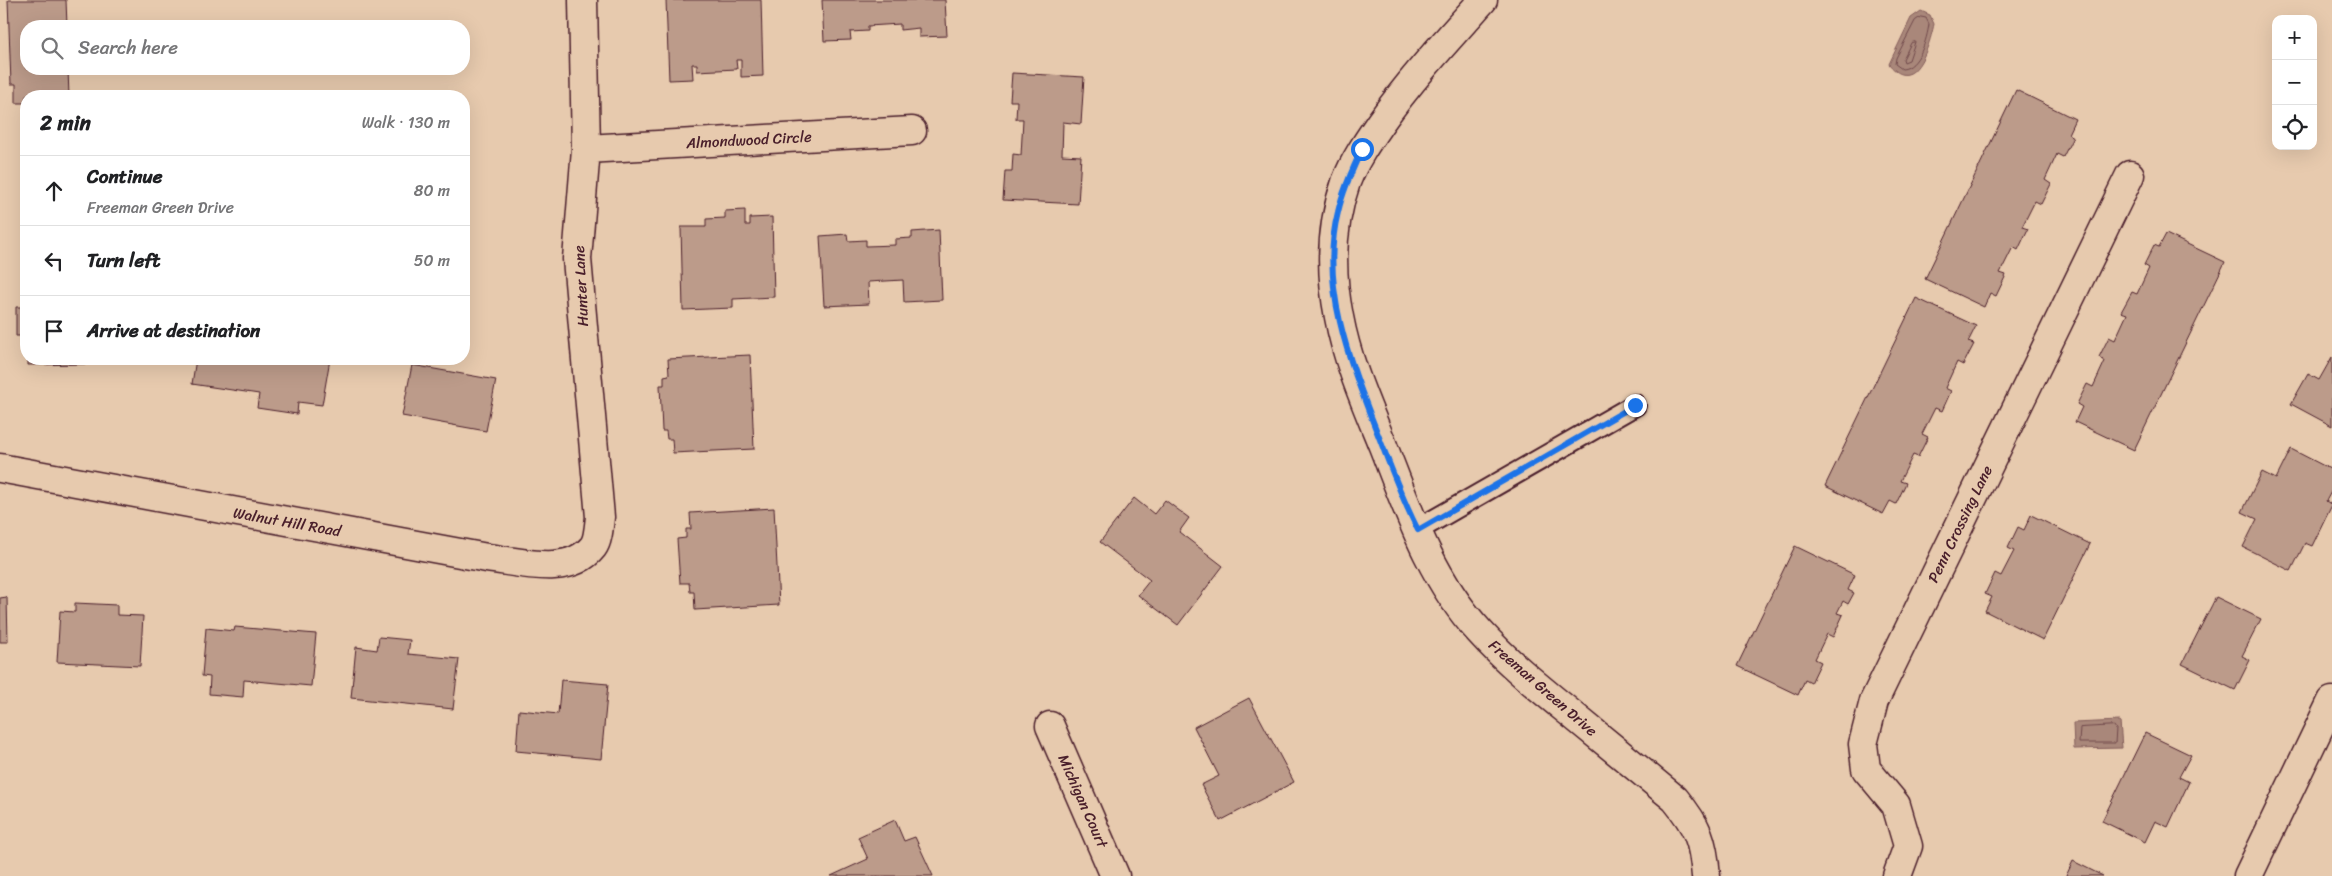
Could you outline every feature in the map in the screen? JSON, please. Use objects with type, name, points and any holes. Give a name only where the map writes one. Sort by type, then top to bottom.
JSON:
[{"type":"street","name":"Hunter Lane","points":[[575,562],[594,546],[600,517],[577,259],[586,149],[583,0]]},
{"type":"street","name":"Freeman Green Drive","points":[[1483,0],[1403,91],[1362,149],[1347,181],[1337,214],[1333,249],[1334,284],[1339,319],[1359,385],[1439,578],[1479,632],[1527,678],[1675,799],[1693,821],[1703,849],[1706,876]]},
{"type":"street","name":"Almondwood Circle","points":[[586,149],[912,131]]},
{"type":"street","name":"Penn Crossing Lane","points":[[1897,876],[1908,846],[1896,805],[1866,768],[1862,744],[1874,701],[2130,175]]},
{"type":"street","name":"Walnut Hill Road","points":[[0,468],[488,558],[544,565],[575,562]]},
{"type":"street","points":[[2248,876],[2332,701]]},
{"type":"street","name":"Michigan Court","points":[[1050,726],[1115,876]]},
{"type":"lane","points":[[1418,530],[1635,405]]},
{"type":"water","points":[[1921,11],[1930,15],[1934,24],[1925,54],[1914,71],[1906,74],[1898,73],[1889,64],[1911,18]]},
{"type":"water","points":[[2120,721],[2122,748],[2074,749],[2073,723]]},
{"type":"building","points":[[8,0],[66,0],[67,20],[20,20],[20,75],[68,75],[69,90],[20,90],[20,103],[16,103],[16,84],[11,84]]},
{"type":"building","points":[[666,0],[761,0],[763,76],[741,77],[741,60],[736,60],[737,69],[697,71],[697,64],[692,64],[693,79],[669,80]]},
{"type":"building","points":[[822,0],[945,0],[947,36],[919,37],[919,28],[900,30],[900,24],[868,26],[868,31],[850,32],[851,40],[824,41]]},
{"type":"building","points":[[1012,73],[1084,77],[1081,124],[1063,122],[1062,155],[1081,156],[1078,204],[1003,200],[1005,171],[1012,171],[1013,154],[1021,155],[1023,119],[1016,119],[1017,101],[1010,101]]},
{"type":"building","points":[[2016,90],[2075,119],[2068,134],[2073,137],[2063,157],[2057,154],[2045,180],[2051,184],[2041,204],[2035,201],[2022,227],[2028,229],[2018,250],[2013,247],[2000,273],[2006,275],[1996,296],[1990,293],[1984,307],[1925,279]]},
{"type":"building","points":[[745,210],[745,225],[750,225],[750,218],[772,217],[774,297],[733,299],[733,308],[683,310],[681,227],[706,227],[706,219],[725,218],[725,211]]},
{"type":"building","points":[[939,230],[942,300],[904,302],[903,280],[868,282],[869,304],[824,306],[820,236],[847,234],[848,241],[866,240],[866,246],[895,245],[895,239],[912,238],[912,232]]},
{"type":"building","points":[[2166,234],[2225,262],[2134,450],[2075,422],[2082,407],[2077,404],[2087,384],[2093,387],[2105,361],[2099,357],[2109,337],[2115,340],[2127,314],[2121,312],[2132,292],[2137,294],[2149,268],[2144,265],[2154,245],[2159,247]]},
{"type":"building","points":[[1916,298],[1976,326],[1968,342],[1974,344],[1963,365],[1957,362],[1945,388],[1951,391],[1942,411],[1935,408],[1922,434],[1928,437],[1918,457],[1913,455],[1900,481],[1906,483],[1896,504],[1890,501],[1883,514],[1825,486]]},
{"type":"building","points":[[16,307],[20,307],[20,336],[16,336]]},
{"type":"building","points":[[750,355],[754,449],[673,453],[672,439],[667,439],[666,431],[662,431],[660,385],[664,385],[664,376],[669,375],[668,359]]},
{"type":"building","points":[[2332,357],[2332,426],[2291,404],[2308,374],[2319,380]]},
{"type":"building","points":[[195,365],[329,365],[322,405],[298,402],[297,414],[257,408],[259,394],[192,384]]},
{"type":"building","points":[[412,365],[496,380],[486,431],[402,416]]},
{"type":"building","points":[[2291,449],[2332,470],[2332,490],[2326,501],[2332,505],[2312,546],[2305,543],[2291,571],[2243,547],[2257,519],[2242,512],[2262,472],[2276,479]]},
{"type":"building","points":[[1134,498],[1154,514],[1165,500],[1189,518],[1179,532],[1223,566],[1178,625],[1138,595],[1150,580],[1100,542]]},
{"type":"building","points":[[774,508],[779,605],[695,610],[694,592],[690,592],[689,583],[680,583],[677,539],[686,538],[686,529],[691,529],[690,513]]},
{"type":"building","points":[[2031,515],[2090,544],[2043,640],[1985,611],[1992,597],[1985,594],[1995,573],[2001,576],[2014,551],[2008,548],[2018,527],[2024,530]]},
{"type":"building","points":[[1795,546],[1855,575],[1848,590],[1854,593],[1848,604],[1843,601],[1837,613],[1843,615],[1833,637],[1827,634],[1815,659],[1821,662],[1811,683],[1805,680],[1798,695],[1737,666]]},
{"type":"building","points":[[7,597],[8,642],[0,642],[0,598]]},
{"type":"building","points":[[2216,597],[2261,619],[2242,656],[2250,660],[2235,690],[2182,664]]},
{"type":"building","points":[[75,603],[117,605],[117,615],[143,616],[140,666],[57,662],[60,611],[75,612]]},
{"type":"building","points":[[235,627],[316,634],[311,686],[244,680],[243,697],[209,694],[210,677],[202,676],[206,628],[234,631]]},
{"type":"building","points":[[379,637],[410,640],[408,654],[459,659],[453,709],[351,698],[356,647],[377,650]]},
{"type":"building","points":[[561,680],[608,684],[601,759],[516,751],[519,710],[558,714]]},
{"type":"building","points":[[1249,698],[1294,782],[1220,821],[1201,785],[1219,776],[1194,727]]},
{"type":"building","points":[[2145,733],[2191,755],[2179,777],[2189,782],[2168,827],[2155,821],[2145,842],[2102,821]]},
{"type":"building","points":[[895,820],[904,841],[915,837],[933,876],[831,876],[868,859],[858,837]]},
{"type":"building","points":[[2073,861],[2103,876],[2066,876]]},
{"type":"route","points":[[1362,149],[1347,181],[1337,214],[1333,249],[1334,284],[1339,319],[1359,385],[1410,516],[1418,530],[1635,405]]}]
